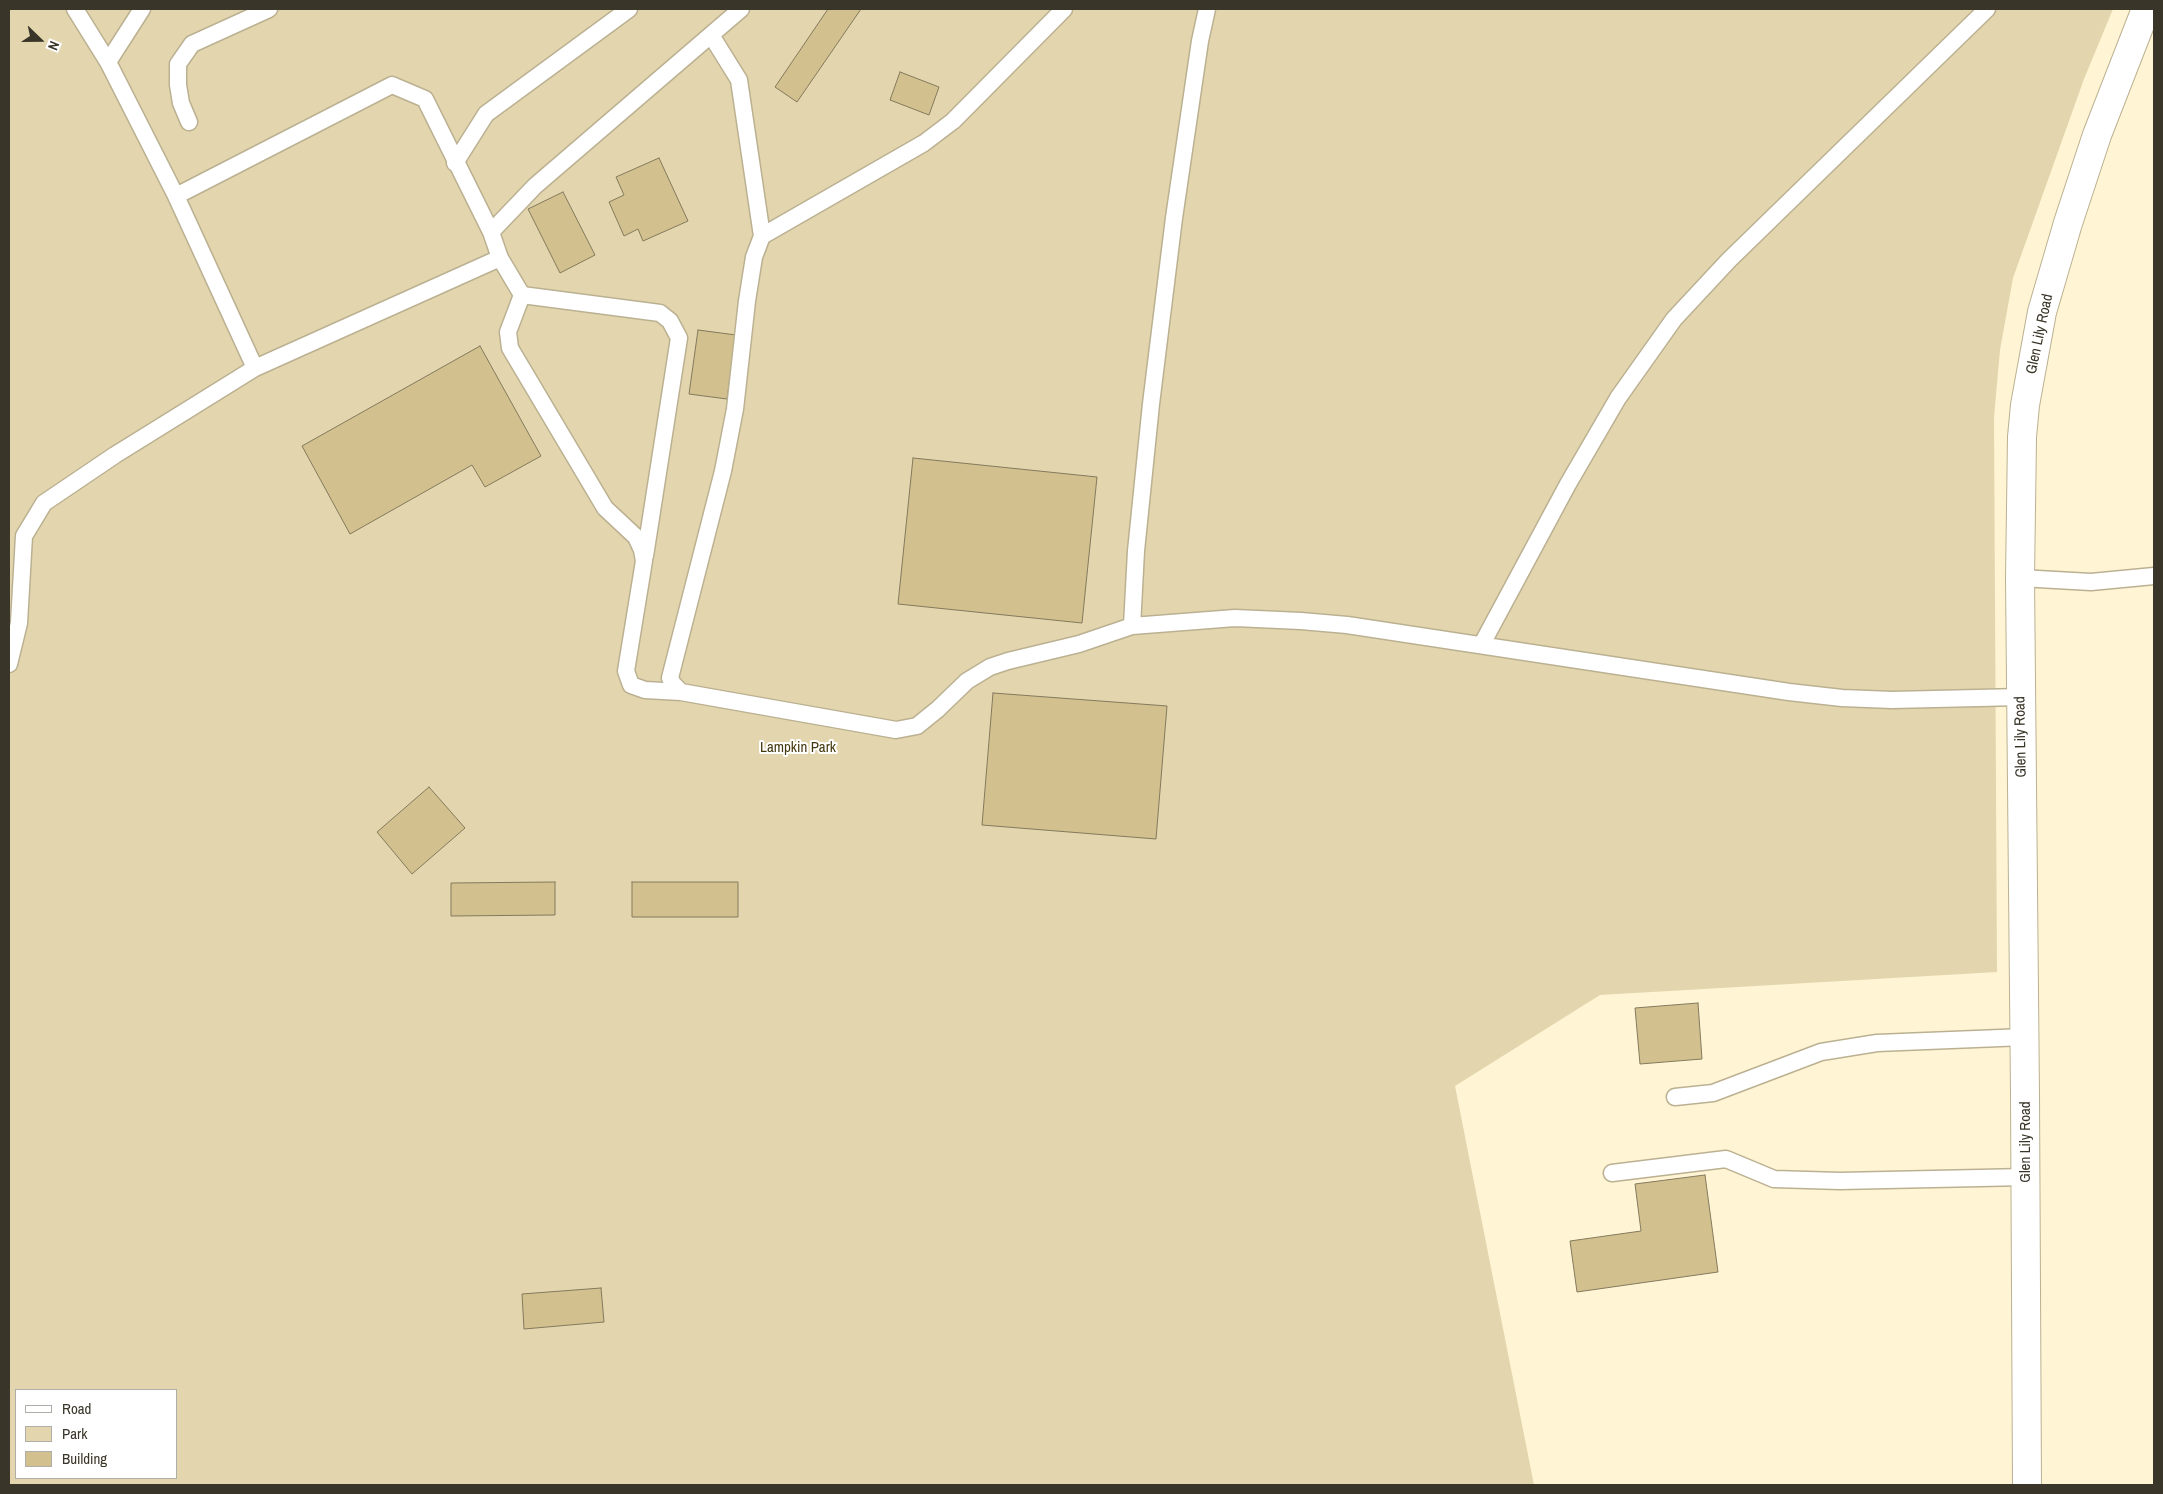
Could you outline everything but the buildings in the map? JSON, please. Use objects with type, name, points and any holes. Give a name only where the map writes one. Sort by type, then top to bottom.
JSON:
[{"type":"street","name":"Glen Lily Road","points":[[2027,1485],[2020,578],[2022,437],[2042,312],[2068,223],[2097,135],[2146,9]]},
{"type":"lane","points":[[75,9],[108,62],[176,196],[255,368]]},
{"type":"lane","points":[[108,62],[142,9]]},
{"type":"lane","points":[[188,122],[181,103],[178,85],[178,64],[192,44],[269,9]]},
{"type":"lane","points":[[455,164],[486,114],[629,9]]},
{"type":"lane","points":[[491,232],[535,186],[741,9]]},
{"type":"lane","points":[[762,236],[924,143],[953,120],[1064,9]]},
{"type":"lane","points":[[1132,626],[1136,551],[1151,404],[1177,198],[1206,9]]},
{"type":"lane","points":[[1482,644],[1618,398],[1674,319],[1742,246],[1987,9]]},
{"type":"lane","points":[[681,692],[670,678],[723,471],[735,409],[747,301],[754,258],[762,236],[739,80],[711,35]]},
{"type":"lane","points":[[176,196],[392,85],[425,99],[455,164],[491,232],[500,258],[522,295]]},
{"type":"lane","points":[[9,664],[20,623],[24,536],[44,503],[115,455],[255,368],[500,258]]},
{"type":"lane","points":[[522,295],[660,313],[670,321],[679,338],[626,671],[631,685],[645,690],[681,692],[896,730],[917,726],[938,710],[967,681],[990,667],[1079,644],[1132,626],[1235,618],[1347,624],[1788,692],[1842,698],[1892,700],[2021,697]]},
{"type":"lane","points":[[522,295],[508,332],[510,348],[605,508],[636,538],[642,550],[644,561]]},
{"type":"lane","points":[[2020,578],[2091,582],[2154,576]]},
{"type":"lane","points":[[1674,1097],[1713,1093],[1821,1052],[1877,1043],[2024,1036]]},
{"type":"lane","points":[[1612,1173],[1726,1159],[1774,1179],[1840,1181],[2026,1177]]},
{"type":"green space","name":"Lampkin Park","points":[[9,9],[2113,9],[2084,79],[2013,278],[2000,350],[1994,417],[1997,972],[1600,995],[1455,1086],[1534,1485],[9,1485]]}]
